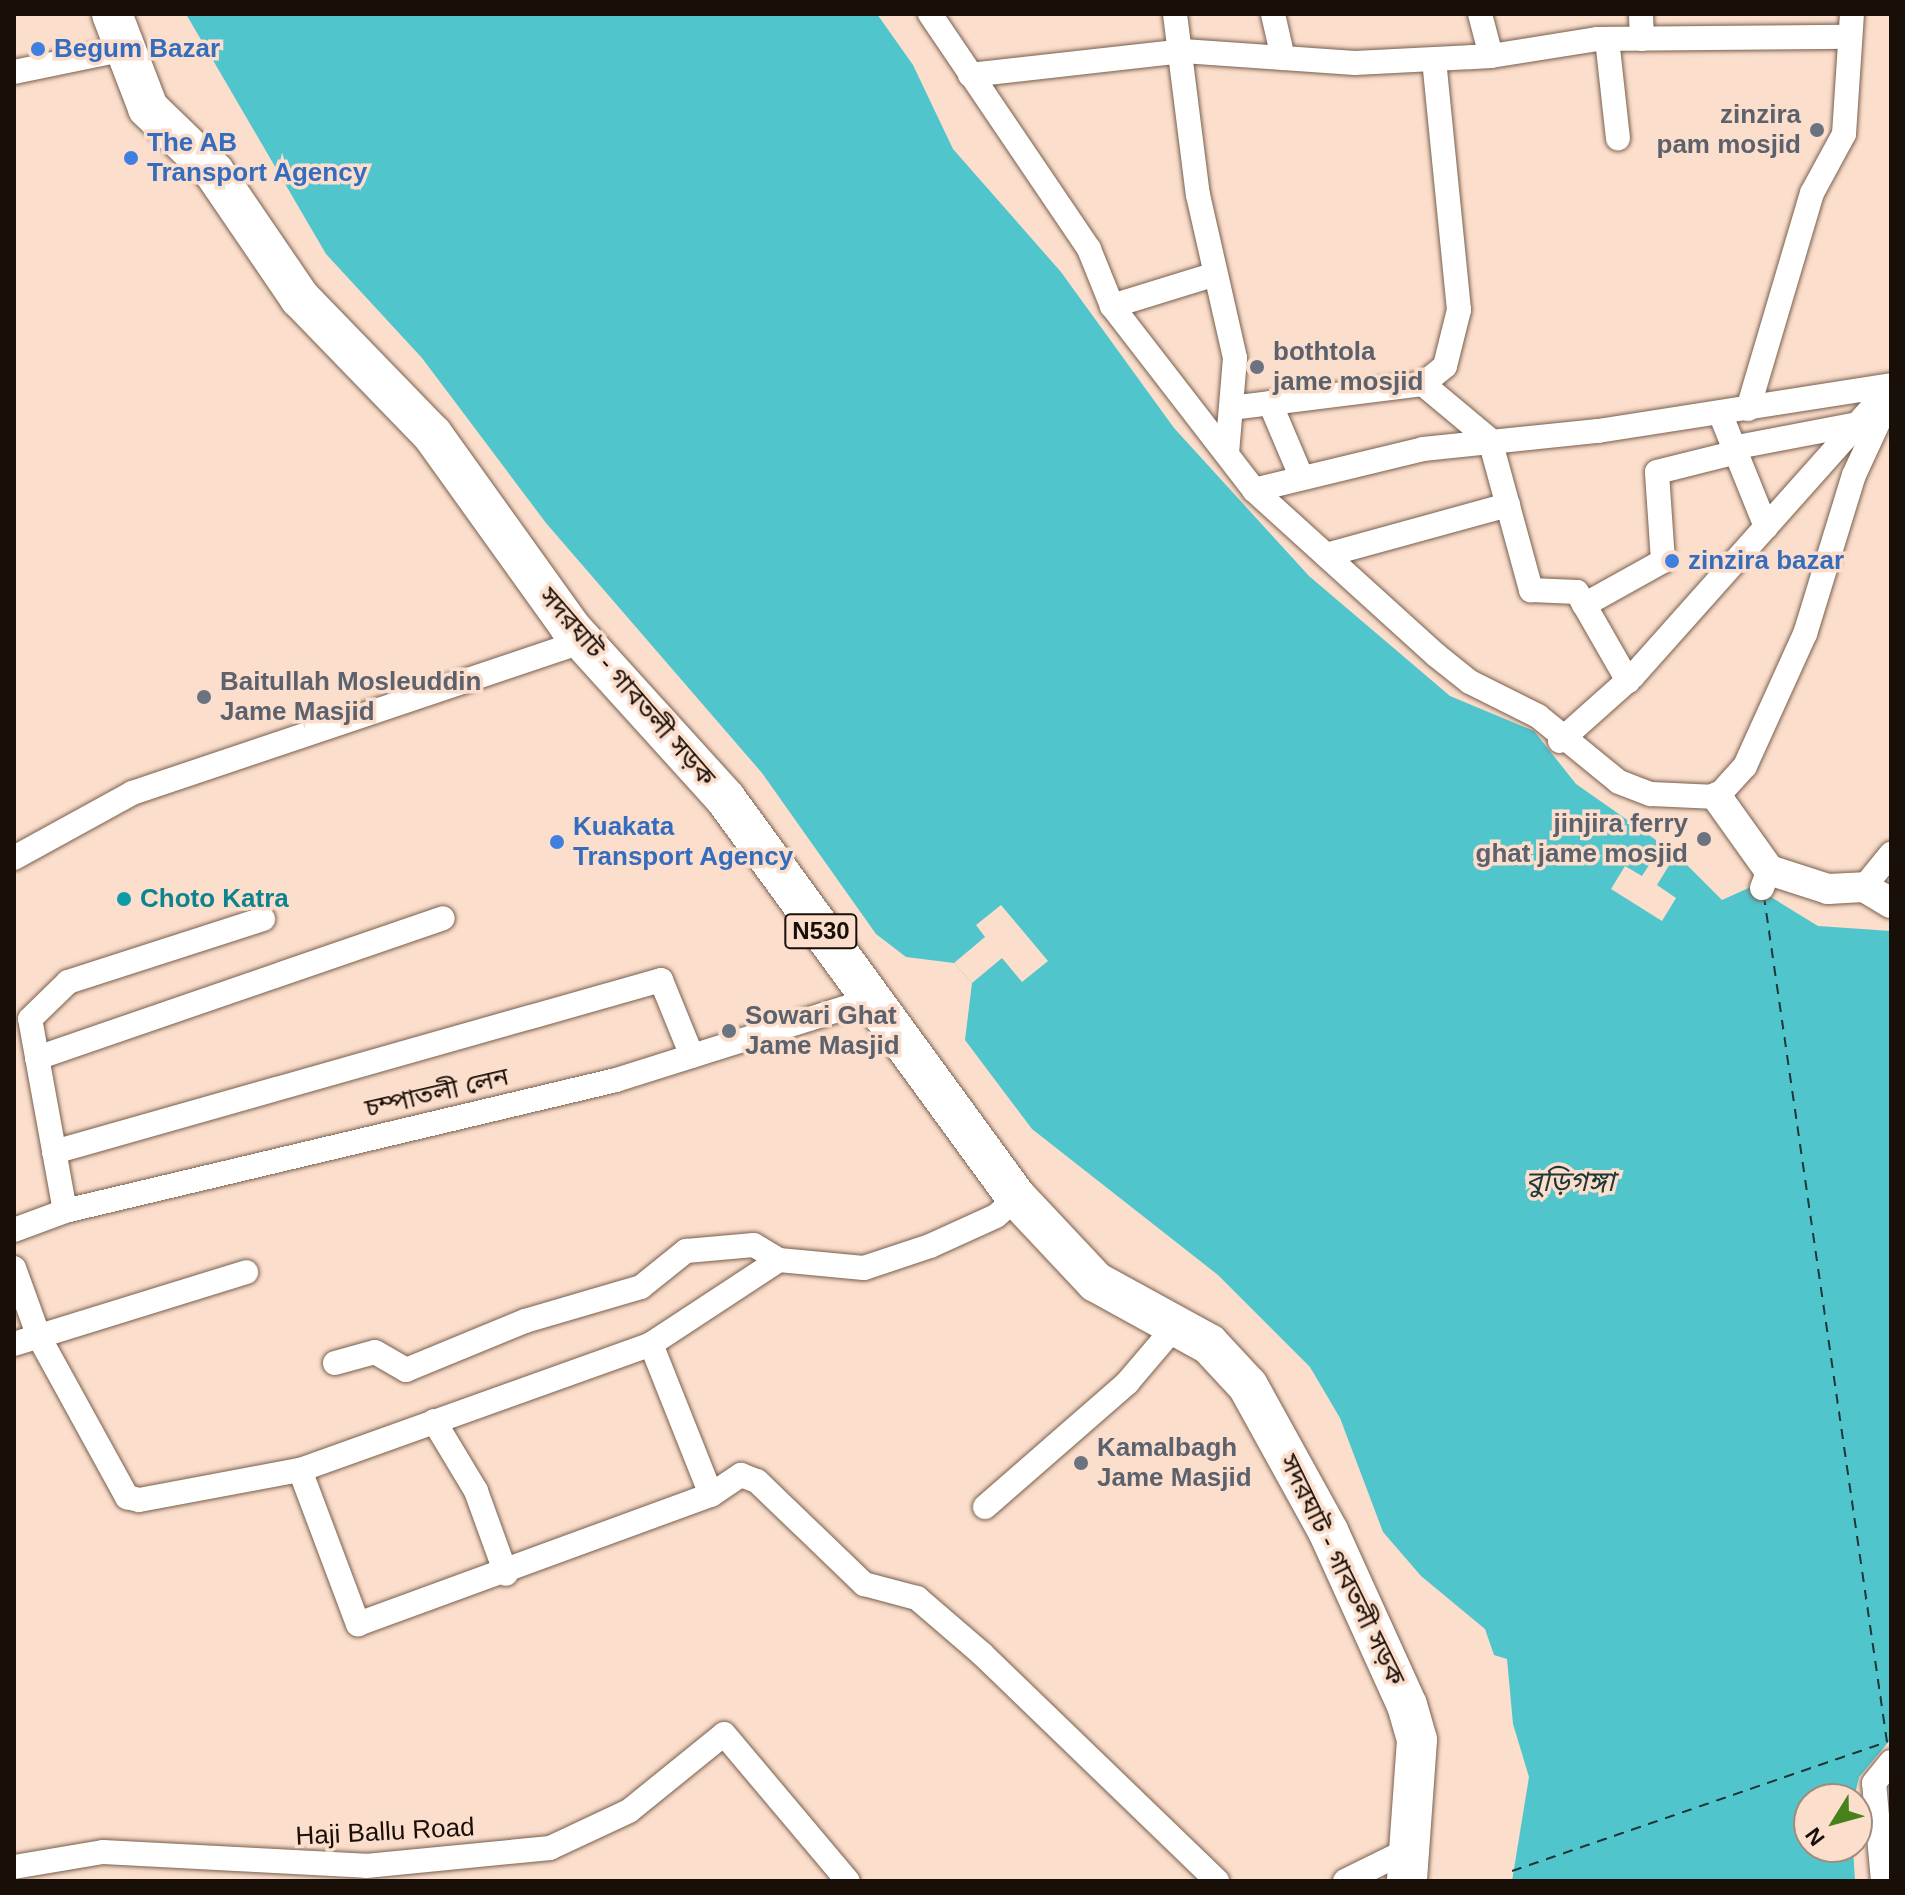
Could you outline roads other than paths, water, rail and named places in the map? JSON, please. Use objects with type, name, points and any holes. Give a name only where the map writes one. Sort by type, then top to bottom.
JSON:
[{"type":"highway","name":"সদরঘাট - গাবতলী সড়ক","points":[[116,32],[148,108],[214,172],[300,298],[432,434],[584,641],[725,798],[1017,1198],[1096,1282],[1178,1323],[1248,1386],[1328,1531],[1407,1705],[1417,1740],[1407,1866]]},
{"type":"street","points":[[930,14],[1089,249],[1112,306],[1254,490],[1447,664],[1538,716],[1560,741],[1651,794],[1717,797]]},
{"type":"street","points":[[1175,14],[1183,51],[1213,275],[1235,358],[1227,454]]},
{"type":"street","points":[[1273,14],[1283,58]]},
{"type":"street","points":[[1480,14],[1491,56]]},
{"type":"street","points":[[1641,14],[1642,39]]},
{"type":"street","points":[[970,75],[1183,51],[1283,58],[1434,61],[1607,39],[1851,25],[1844,134],[1812,193],[1748,409]]},
{"type":"street","points":[[14,72],[116,32]]},
{"type":"street","points":[[1607,39],[1618,138]]},
{"type":"street","points":[[1231,408],[1423,384],[1445,366],[1459,310],[1434,61]]},
{"type":"street","points":[[1112,306],[1213,275]]},
{"type":"street","points":[[1423,384],[1490,440],[1531,590],[1577,592],[1628,681]]},
{"type":"street","points":[[1254,490],[1301,476],[1490,440],[1720,413],[1891,386],[1805,634],[1745,766],[1717,797]]},
{"type":"street","points":[[1560,741],[1628,681],[1766,527],[1874,435],[1891,395]]},
{"type":"street","points":[[1270,403],[1301,476]]},
{"type":"street","points":[[1720,413],[1732,450],[1766,527]]},
{"type":"street","points":[[1584,605],[1663,561],[1657,472],[1732,450],[1874,435]]},
{"type":"street","points":[[1326,555],[1508,505]]},
{"type":"street","points":[[14,858],[132,793],[584,641]]},
{"type":"street","points":[[1717,797],[1766,879],[1828,889],[1864,887],[1891,903]]},
{"type":"street","points":[[1864,887],[1891,854]]},
{"type":"street","points":[[37,1058],[443,918]]},
{"type":"street","points":[[65,1211],[37,1058],[22,1019],[68,982],[263,919]]},
{"type":"street","points":[[54,1152],[661,980],[692,1056]]},
{"type":"street","name":"চম্পাতলী লেন","points":[[14,1230],[65,1211],[692,1056],[870,1000]]},
{"type":"street","points":[[335,1363],[375,1352],[406,1370],[525,1321],[641,1287],[686,1251],[754,1245],[779,1260],[864,1268],[983,1222],[1017,1198]]},
{"type":"street","points":[[14,1268],[39,1337],[127,1497],[300,1470],[651,1344],[779,1260]]},
{"type":"street","points":[[14,1344],[246,1272]]},
{"type":"street","points":[[985,1507],[1127,1383],[1178,1323]]},
{"type":"street","points":[[651,1344],[711,1495]]},
{"type":"street","points":[[434,1421],[476,1491],[506,1574]]},
{"type":"street","points":[[300,1470],[358,1624],[506,1574],[711,1495],[741,1475],[757,1481],[864,1584],[917,1598],[1128,1789],[1217,1881]]},
{"type":"street","name":"Haji Ballu Road","points":[[14,1867],[103,1852],[366,1866],[550,1848],[629,1811],[724,1734],[848,1881]]},
{"type":"street","points":[[1883,1881],[1874,1783],[1891,1762]]},
{"type":"street","points":[[1345,1881],[1407,1866]]},
{"type":"water","name":"বুড়িগঙ্গা","points":[[186,14],[877,14],[913,65],[953,149],[1061,272],[1174,428],[1309,576],[1450,696],[1534,731],[1576,784],[1676,854],[1722,900],[1753,886],[1818,926],[1891,931],[1891,1739],[1859,1777],[1858,1783],[1793,1783],[1793,1863],[1854,1863],[1855,1881],[1512,1881],[1529,1777],[1513,1724],[1507,1659],[1494,1655],[1485,1629],[1421,1576],[1383,1532],[1340,1418],[1310,1367],[1218,1275],[1032,1129],[965,1040],[972,983],[954,963],[906,957],[876,934],[762,773],[546,523],[422,358],[326,254]]},
{"type":"place","name":"Begum Bazar","points":[[38,49]]},
{"type":"place","name":"zinzira pam mosjid","points":[[1817,130]]},
{"type":"place","name":"The AB Transport Agency","points":[[131,158]]},
{"type":"place","name":"bothtola jame mosjid","points":[[1257,367]]},
{"type":"place","name":"zinzira bazar","points":[[1672,561]]},
{"type":"place","name":"Baitullah Mosleuddin Jame Masjid","points":[[204,697]]},
{"type":"place","name":"jinjira ferry ghat jame mosjid","points":[[1704,839]]},
{"type":"place","name":"Kuakata Transport Agency","points":[[557,842]]},
{"type":"place","name":"Choto Katra","points":[[124,899]]},
{"type":"place","name":"Sowari Ghat Jame Masjid","points":[[729,1031]]},
{"type":"place","name":"Kamalbagh Jame Masjid","points":[[1081,1463]]}]
